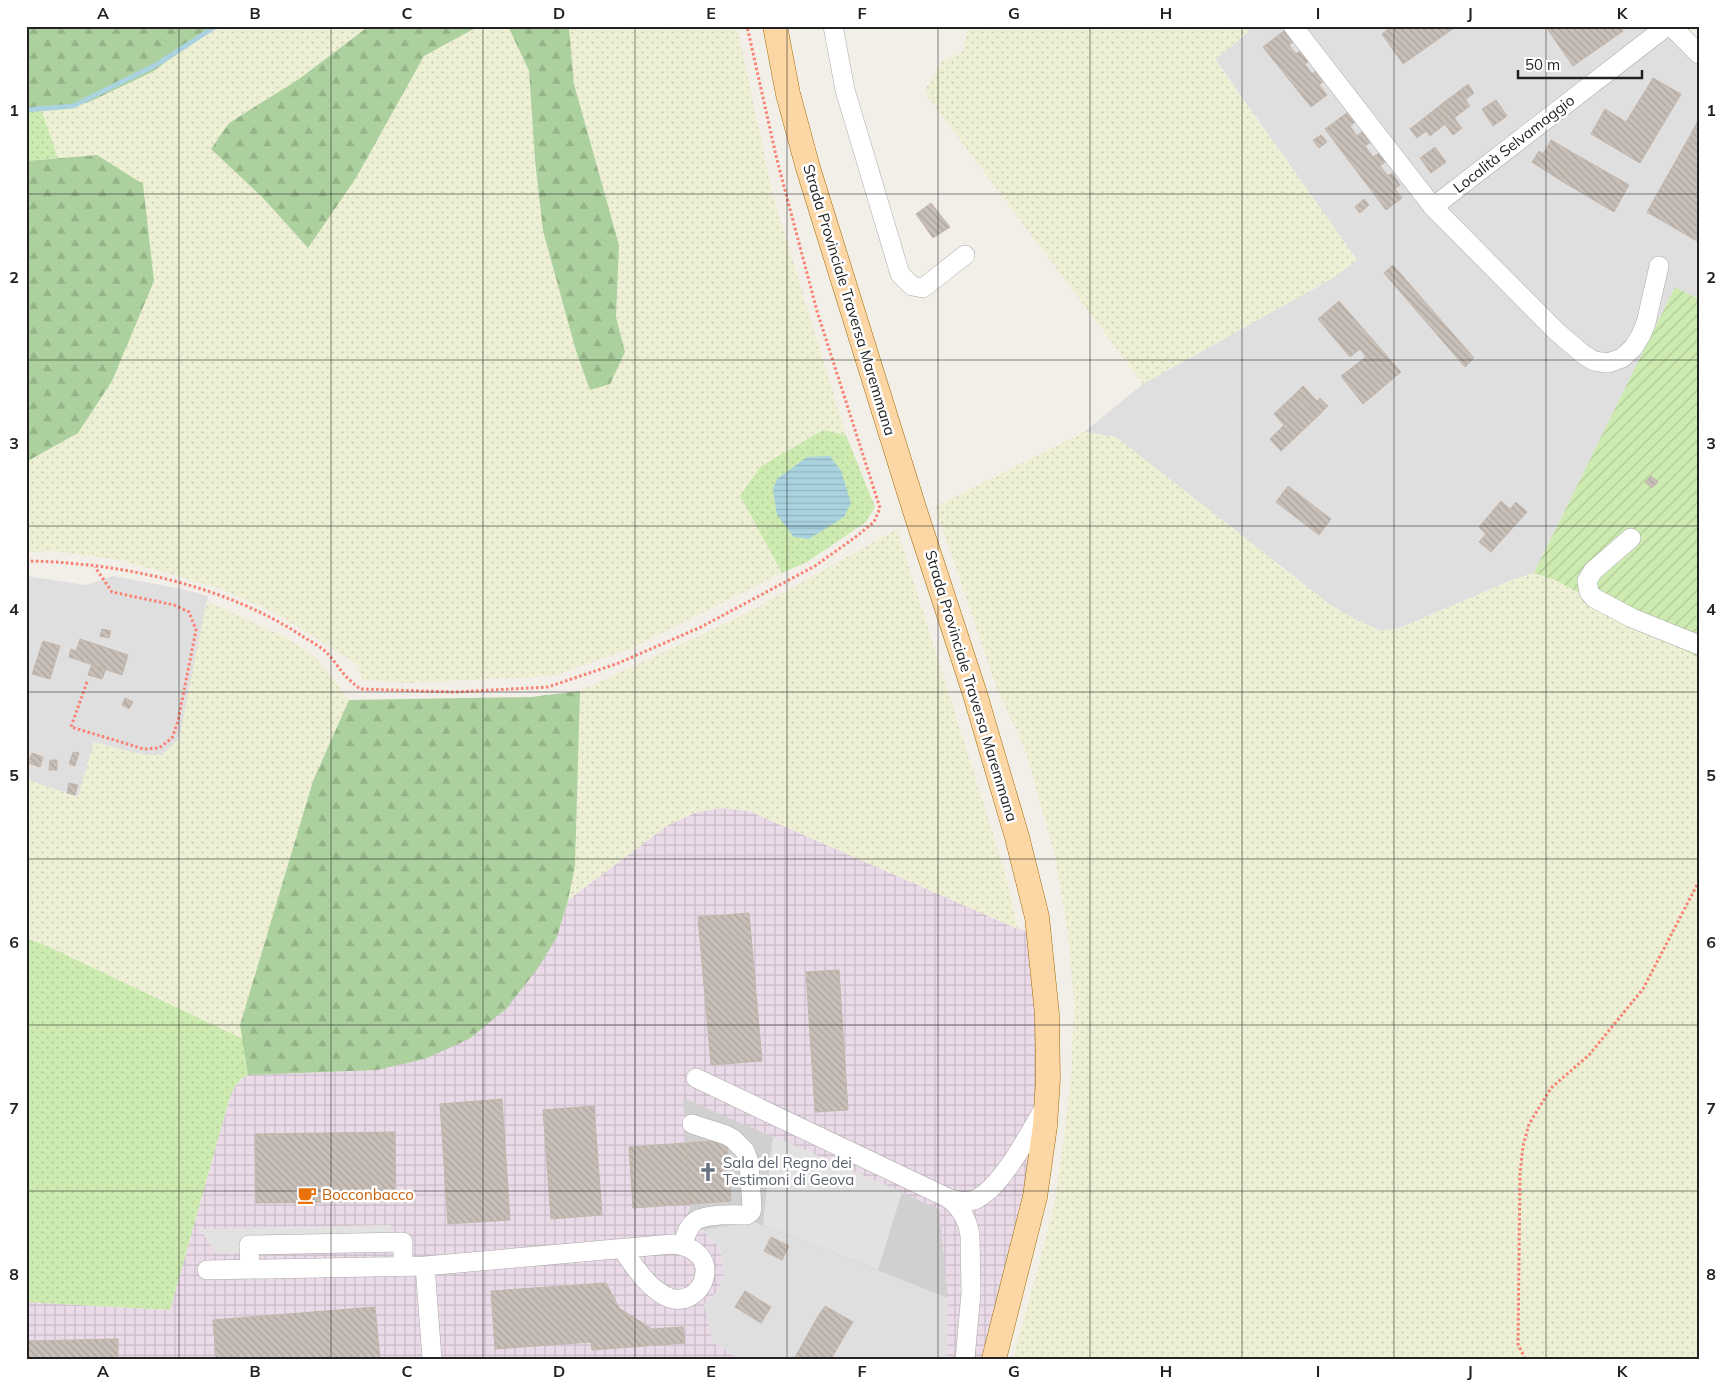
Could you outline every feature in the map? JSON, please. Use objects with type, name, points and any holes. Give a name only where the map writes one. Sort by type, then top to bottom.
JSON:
[{"type":"main road","name":"Strada Provinciale Traversa Maremmana","points":[[775,26],[788,94],[811,176],[974,691],[1030,886],[1040,939],[1046,995],[1048,1060],[1043,1148],[1035,1197],[994,1359]]},
{"type":"street","points":[[833,26],[844,90],[900,274],[912,286],[923,288],[964,255]]},
{"type":"street","points":[[1293,26],[1433,207],[1557,332],[1584,355],[1601,364],[1608,363],[1622,358],[1632,348],[1641,335],[1651,308],[1659,266]]},
{"type":"street","points":[[1673,27],[1699,54]]},
{"type":"street","name":"Località Selvamaggio","points":[[1433,207],[1673,27]]},
{"type":"street","points":[[1631,538],[1593,571],[1587,581],[1589,592],[1594,598],[1626,615],[1699,645]]},
{"type":"street","points":[[696,1078],[948,1198],[962,1202],[974,1200],[997,1183],[1046,1104]]},
{"type":"street","points":[[683,1245],[689,1228],[695,1220],[703,1217],[747,1215],[751,1212],[753,1203],[749,1162],[746,1151],[726,1135],[692,1124]]},
{"type":"street","points":[[948,1198],[962,1210],[969,1226],[970,1235],[971,1293],[965,1359]]},
{"type":"street","points":[[250,1269],[249,1245],[403,1242],[403,1267]]},
{"type":"street","points":[[207,1270],[425,1266],[672,1244],[690,1248],[702,1257],[706,1269],[702,1282],[694,1294],[681,1298],[669,1297],[654,1288],[639,1273],[622,1249]]},
{"type":"street","points":[[425,1266],[432,1359]]},
{"type":"path","points":[[26,561],[49,561],[113,568],[170,580],[227,598],[285,624],[326,652],[345,675],[360,689],[455,692],[548,688],[616,664],[710,622],[815,566],[857,536],[874,522],[880,508],[817,311],[777,160],[747,26]]},
{"type":"path","points":[[87,682],[71,727],[144,749],[159,748],[172,738],[178,721],[196,630],[189,612],[174,605],[112,592],[95,566]]},
{"type":"path","points":[[1525,1359],[1518,1344],[1520,1174],[1523,1146],[1529,1124],[1551,1088],[1589,1055],[1643,989],[1699,881]]},
{"type":"shaded area","points":[[1244,26],[1671,26],[1699,54],[1699,299],[1675,287],[1534,573],[1510,581],[1400,628],[1382,631],[1356,620],[1329,604],[1116,437],[1084,432],[1143,384],[1331,279],[1357,260],[1215,59],[1248,32]]},
{"type":"shaded area","points":[[26,576],[86,585],[113,576],[208,596],[180,739],[162,755],[144,755],[94,743],[78,797],[33,782],[26,777]]},
{"type":"shaded area","points":[[721,808],[749,811],[1028,932],[1034,990],[1036,1099],[1024,1202],[984,1359],[947,1359],[948,1298],[752,1221],[703,1231],[720,1249],[724,1276],[718,1291],[704,1304],[713,1343],[740,1359],[26,1359],[26,1302],[170,1310],[229,1100],[233,1089],[242,1078],[248,1075],[377,1070],[557,937],[568,900],[668,825],[697,812]]},
{"type":"shaded area","points":[[683,1098],[939,1209],[948,1298],[752,1221],[702,1230],[680,1228],[690,1209]]},
{"type":"shaded area","points":[[773,1136],[902,1192],[878,1270],[763,1225]]},
{"type":"shaded area","points":[[752,1221],[948,1298],[947,1359],[740,1359],[713,1343],[704,1304],[718,1291],[724,1276],[720,1249],[702,1230]]},
{"type":"shaded area","points":[[391,1225],[391,1250],[216,1254],[200,1229]]},
{"type":"green space","points":[[26,26],[216,26],[152,72],[87,103],[26,112]]},
{"type":"green space","points":[[216,26],[369,26],[299,79],[229,123],[263,198],[308,248],[356,178],[424,56],[479,26],[508,26],[529,71],[535,160],[543,231],[576,351],[590,390],[625,352],[616,317],[619,245],[574,84],[569,28],[575,26],[737,26],[773,195],[846,435],[822,430],[761,466],[740,496],[782,573],[630,649],[553,676],[409,683],[362,680],[358,665],[340,653],[275,613],[216,587],[120,560],[52,551],[26,552],[26,462],[78,433],[92,156],[58,158],[41,109],[87,103],[152,72]]},
{"type":"green space","points":[[369,26],[479,26],[424,56],[356,178],[308,248],[263,198],[211,149],[229,123],[299,79]]},
{"type":"green space","points":[[508,26],[575,26],[569,28],[574,84],[619,245],[616,317],[625,352],[610,384],[590,390],[576,351],[543,231],[535,160],[529,71]]},
{"type":"green space","points":[[969,26],[1244,26],[1248,32],[1215,60],[1357,260],[1331,279],[1143,384],[924,92],[942,61],[962,52]]},
{"type":"green space","points":[[41,109],[58,158],[26,161],[26,112]]},
{"type":"green space","points":[[97,155],[143,184],[154,281],[112,381],[78,433],[26,462],[26,161]]},
{"type":"green space","points":[[1675,287],[1699,299],[1699,658],[1555,580],[1534,573]]},
{"type":"green space","points":[[823,430],[846,435],[875,507],[866,522],[807,562],[782,573],[740,496],[761,466]]},
{"type":"green space","points":[[1084,432],[1116,437],[1329,604],[1356,620],[1381,631],[1400,628],[1510,581],[1534,573],[1555,580],[1699,658],[1699,1359],[1013,1359],[1053,1211],[1064,1138],[1071,1076],[1074,1002],[1068,935],[1055,856],[1025,749],[997,689],[935,507]]},
{"type":"green space","points":[[897,529],[1003,865],[1018,929],[749,811],[721,808],[697,812],[668,825],[568,900],[575,866],[580,691],[745,614]]},
{"type":"green space","points":[[207,601],[285,637],[318,659],[349,700],[313,781],[240,1025],[243,1039],[45,945],[26,938],[26,777],[33,782],[78,797],[94,742],[144,755],[162,755],[179,739]]},
{"type":"green space","points":[[580,691],[575,866],[568,900],[557,937],[538,968],[506,1009],[469,1039],[425,1059],[377,1070],[248,1075],[240,1025],[313,781],[349,700],[531,697]]},
{"type":"green space","points":[[26,938],[45,945],[243,1039],[248,1075],[236,1085],[229,1100],[170,1310],[26,1302]]},
{"type":"water","points":[[830,456],[841,471],[851,503],[844,517],[809,539],[794,537],[777,515],[773,489],[777,479],[807,457]]},
{"type":"building","points":[[1392,26],[1457,26],[1403,64],[1382,34]]},
{"type":"building","points":[[1619,26],[1623,31],[1573,66],[1546,27]]},
{"type":"building","points":[[1285,30],[1294,41],[1289,45],[1296,54],[1301,50],[1309,61],[1305,64],[1312,74],[1317,70],[1325,80],[1319,85],[1327,95],[1311,107],[1263,47]]},
{"type":"building","points":[[1653,78],[1681,94],[1640,163],[1591,134],[1605,109],[1626,122]]},
{"type":"building","points":[[1468,84],[1474,93],[1465,100],[1459,91]]},
{"type":"building","points":[[1459,91],[1470,106],[1454,118],[1443,103]]},
{"type":"building","points":[[1496,100],[1507,116],[1493,126],[1482,109]]},
{"type":"building","points":[[1443,103],[1448,110],[1439,117],[1434,110]]},
{"type":"building","points":[[1434,110],[1445,124],[1430,136],[1419,122]]},
{"type":"building","points":[[1448,110],[1462,128],[1453,135],[1439,117]]},
{"type":"building","points":[[1348,112],[1355,122],[1350,126],[1357,136],[1363,131],[1371,142],[1365,146],[1373,157],[1379,153],[1385,162],[1380,166],[1388,176],[1392,173],[1400,185],[1395,189],[1402,198],[1386,210],[1325,129]]},
{"type":"building","points":[[1699,119],[1699,147],[1687,141]]},
{"type":"building","points":[[1419,122],[1426,131],[1417,138],[1410,129]]},
{"type":"building","points":[[1321,135],[1327,142],[1319,148],[1313,140]]},
{"type":"building","points":[[1551,140],[1575,154],[1560,180],[1532,162],[1539,151],[1543,154]]},
{"type":"building","points":[[1687,141],[1699,147],[1699,237],[1697,241],[1647,212]]},
{"type":"building","points":[[1435,147],[1446,162],[1431,173],[1420,158]]},
{"type":"building","points":[[1575,154],[1629,185],[1614,212],[1560,180]]},
{"type":"building","points":[[1364,199],[1369,205],[1360,213],[1355,207]]},
{"type":"building","points":[[931,203],[950,227],[933,238],[916,214]]},
{"type":"building","points":[[1393,265],[1474,358],[1465,367],[1384,273]]},
{"type":"building","points":[[1339,301],[1401,372],[1363,404],[1341,376],[1366,357],[1360,349],[1350,357],[1318,319]]},
{"type":"building","points":[[1303,386],[1317,401],[1320,398],[1328,406],[1319,415],[1309,406],[1307,408],[1295,394]]},
{"type":"building","points":[[1295,394],[1307,408],[1309,406],[1319,415],[1281,451],[1270,439],[1284,425],[1274,414]]},
{"type":"building","points":[[1651,476],[1658,482],[1652,488],[1645,482]]},
{"type":"building","points":[[1288,486],[1331,519],[1319,535],[1276,502]]},
{"type":"building","points":[[1501,501],[1510,509],[1516,502],[1527,512],[1491,552],[1479,542],[1486,534],[1479,527]]},
{"type":"building","points":[[102,629],[111,631],[109,638],[100,636]]},
{"type":"building","points":[[80,639],[128,655],[122,675],[69,657],[71,649],[76,651]]},
{"type":"building","points":[[43,641],[60,646],[50,679],[32,674]]},
{"type":"building","points":[[92,664],[106,669],[102,679],[88,675]]},
{"type":"building","points":[[125,698],[133,702],[129,709],[122,705]]},
{"type":"building","points":[[73,752],[79,753],[75,766],[69,764]]},
{"type":"building","points":[[32,753],[43,757],[40,767],[28,763]]},
{"type":"building","points":[[50,760],[57,760],[57,770],[49,770]]},
{"type":"building","points":[[69,783],[78,785],[75,795],[67,793]]},
{"type":"building","points":[[749,913],[762,1061],[711,1065],[698,917]]},
{"type":"building","points":[[839,970],[848,1110],[815,1112],[806,972]]},
{"type":"building","points":[[502,1099],[510,1220],[448,1224],[440,1104]]},
{"type":"building","points":[[594,1106],[602,1215],[551,1219],[543,1110]]},
{"type":"building","points":[[395,1132],[396,1201],[256,1203],[255,1134]]},
{"type":"building","name":"Sala del Regno dei Testimoni di Geova","points":[[727,1140],[731,1201],[690,1204],[686,1143]]},
{"type":"building","points":[[686,1143],[690,1204],[633,1208],[629,1147]]},
{"type":"building","points":[[771,1237],[789,1246],[782,1260],[764,1251]]},
{"type":"building","points":[[606,1283],[619,1308],[652,1329],[683,1327],[685,1343],[592,1350],[591,1342],[495,1349],[491,1291]]},
{"type":"building","points":[[745,1291],[771,1307],[761,1323],[735,1307]]},
{"type":"building","points":[[825,1306],[853,1322],[845,1335],[817,1318]]},
{"type":"building","points":[[375,1307],[380,1359],[216,1359],[213,1320]]},
{"type":"building","points":[[817,1318],[845,1335],[831,1359],[794,1359]]},
{"type":"building","points":[[118,1339],[118,1359],[26,1359],[26,1341]]},
{"type":"waterway","points":[[26,110],[73,106],[156,65],[216,26]]},
{"type":"place","name":"Sala del Regno dei Testimoni di Geova","points":[[708,1172]]},
{"type":"place","name":"Bocconbacco","points":[[307,1195]]}]
